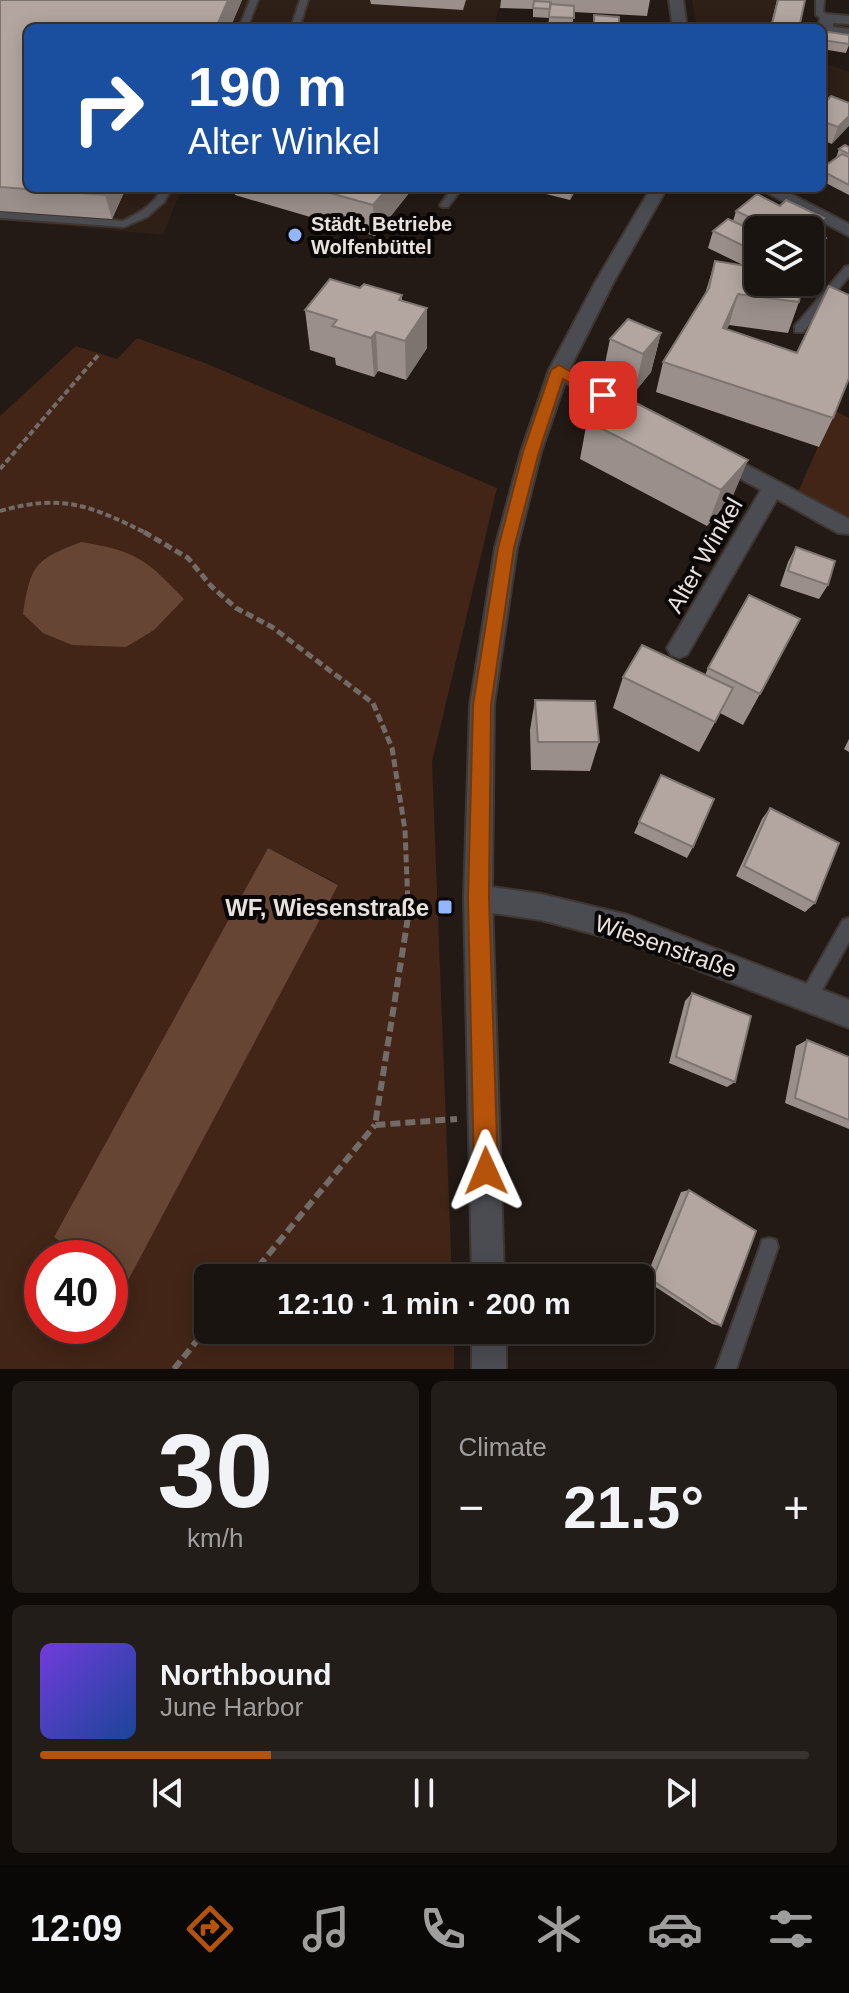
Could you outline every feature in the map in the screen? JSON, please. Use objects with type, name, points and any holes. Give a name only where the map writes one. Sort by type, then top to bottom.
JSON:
[{"type":"street","points":[[676,0],[679,24]]},
{"type":"street","points":[[826,24],[827,18],[849,20]]},
{"type":"street","points":[[826,30],[849,33]]},
{"type":"street","points":[[488,1264],[478,898],[482,705],[506,548],[531,452],[559,370],[605,281],[657,192]]},
{"type":"street","points":[[774,192],[848,230]]},
{"type":"street","points":[[559,370],[653,421]]},
{"type":"street","name":"Alter Winkel","points":[[693,444],[846,527]]},
{"type":"street","name":"Alter Winkel","points":[[679,648],[773,488]]},
{"type":"street","name":"Wiesenstraße","points":[[478,898],[541,907],[628,929],[849,1014]]},
{"type":"street","points":[[489,1344],[489,1369]]},
{"type":"lane","points":[[245,24],[254,0]]},
{"type":"lane","points":[[296,24],[304,0]]},
{"type":"lane","points":[[820,0],[819,13],[827,18]]},
{"type":"lane","points":[[0,215],[124,224],[143,215],[161,200],[165,192]]},
{"type":"lane","points":[[445,205],[454,192]]},
{"type":"lane","points":[[799,329],[849,269]]},
{"type":"lane","points":[[808,998],[843,950],[849,926]]},
{"type":"lane","points":[[726,1369],[769,1247]]},
{"type":"path","points":[[0,469],[100,353]]},
{"type":"path","points":[[0,510],[35,501],[68,502],[119,520],[152,536],[188,558],[211,586],[236,608],[272,627],[373,703],[392,748],[405,830],[408,917],[375,1125],[261,1264]]},
{"type":"path","points":[[375,1125],[451,1120]]},
{"type":"path","points":[[174,1369],[194,1344]]},
{"type":"shaded area","points":[[0,0],[501,0],[495,24],[24,24],[24,192],[180,192],[163,235],[0,220]]},
{"type":"shaded area","points":[[692,0],[780,0],[773,24],[696,24]]},
{"type":"shaded area","points":[[826,63],[849,72],[849,115],[826,108]]},
{"type":"shaded area","points":[[137,338],[205,363],[497,488],[432,762],[451,1264],[194,1264],[194,1344],[454,1344],[454,1369],[0,1369],[0,416],[76,346],[117,359]],"holes":[[[268,848],[338,884],[128,1279],[128,1344],[24,1344],[24,1240],[58,1240],[54,1237]]]},
{"type":"shaded area","points":[[834,410],[849,418],[849,528],[795,499]]},
{"type":"shaded area","points":[[81,542],[115,549],[139,559],[160,574],[184,599],[154,630],[126,647],[72,645],[43,633],[23,614],[32,574],[53,554]]},
{"type":"shaded area","points":[[268,848],[338,885],[128,1280],[128,1240],[58,1240],[54,1237]]},
{"type":"building","points":[[0,0],[228,0],[218,24],[24,24],[24,189],[0,187]]},
{"type":"building","points":[[778,0],[805,0],[800,24],[772,24]]},
{"type":"building","points":[[534,1],[551,2],[550,9],[533,8]]},
{"type":"building","points":[[550,4],[574,6],[574,18],[549,17]]},
{"type":"building","points":[[594,15],[619,17],[619,24],[594,24]]},
{"type":"building","points":[[826,32],[849,35],[849,44],[826,41]]},
{"type":"building","points":[[831,96],[849,103],[849,116],[838,127],[826,122],[826,102]]},
{"type":"building","points":[[845,145],[849,147],[849,154],[839,149]]},
{"type":"building","points":[[842,154],[849,157],[849,185],[826,173],[826,165]]},
{"type":"building","points":[[66,192],[106,192],[105,195]]},
{"type":"building","points":[[326,192],[384,192],[373,205]]},
{"type":"building","points":[[757,194],[780,206],[786,200],[820,216],[747,216],[736,211]]},
{"type":"building","points":[[728,219],[744,226],[744,246],[713,231]]},
{"type":"building","points":[[715,261],[744,266],[744,295],[738,294],[723,328],[797,353],[829,286],[849,295],[849,378],[833,418],[663,362],[709,288]]},
{"type":"building","points":[[330,279],[360,288],[364,284],[402,295],[399,300],[427,308],[405,341],[376,332],[371,338],[332,326],[337,320],[305,310]]},
{"type":"building","points":[[753,296],[800,296],[799,302]]},
{"type":"building","points":[[628,319],[661,333],[643,354],[610,339]]},
{"type":"building","points":[[616,393],[748,460],[721,490],[587,421]]},
{"type":"building","points":[[796,547],[835,561],[828,585],[788,571]]},
{"type":"building","points":[[749,595],[800,619],[760,694],[708,668]]},
{"type":"building","points":[[642,645],[733,688],[715,722],[623,677]]},
{"type":"building","points":[[535,700],[595,701],[599,742],[538,742]]},
{"type":"building","points":[[661,775],[714,799],[693,847],[639,822]]},
{"type":"building","points":[[770,808],[839,843],[815,903],[744,866]]},
{"type":"building","points":[[692,993],[751,1016],[735,1082],[676,1057]]},
{"type":"building","points":[[807,1040],[849,1057],[849,1120],[795,1098]]},
{"type":"building","points":[[689,1190],[756,1231],[721,1326],[654,1281]]},
{"type":"place","name":"Städt. Betriebe Wolfenbüttel","points":[[295,235]]},
{"type":"place","name":"WF, Wiesenstraße","points":[[445,907]]},
{"type":"route","points":[[486,1171],[478,898],[482,705],[506,548],[531,452],[559,370],[603,395]]}]
